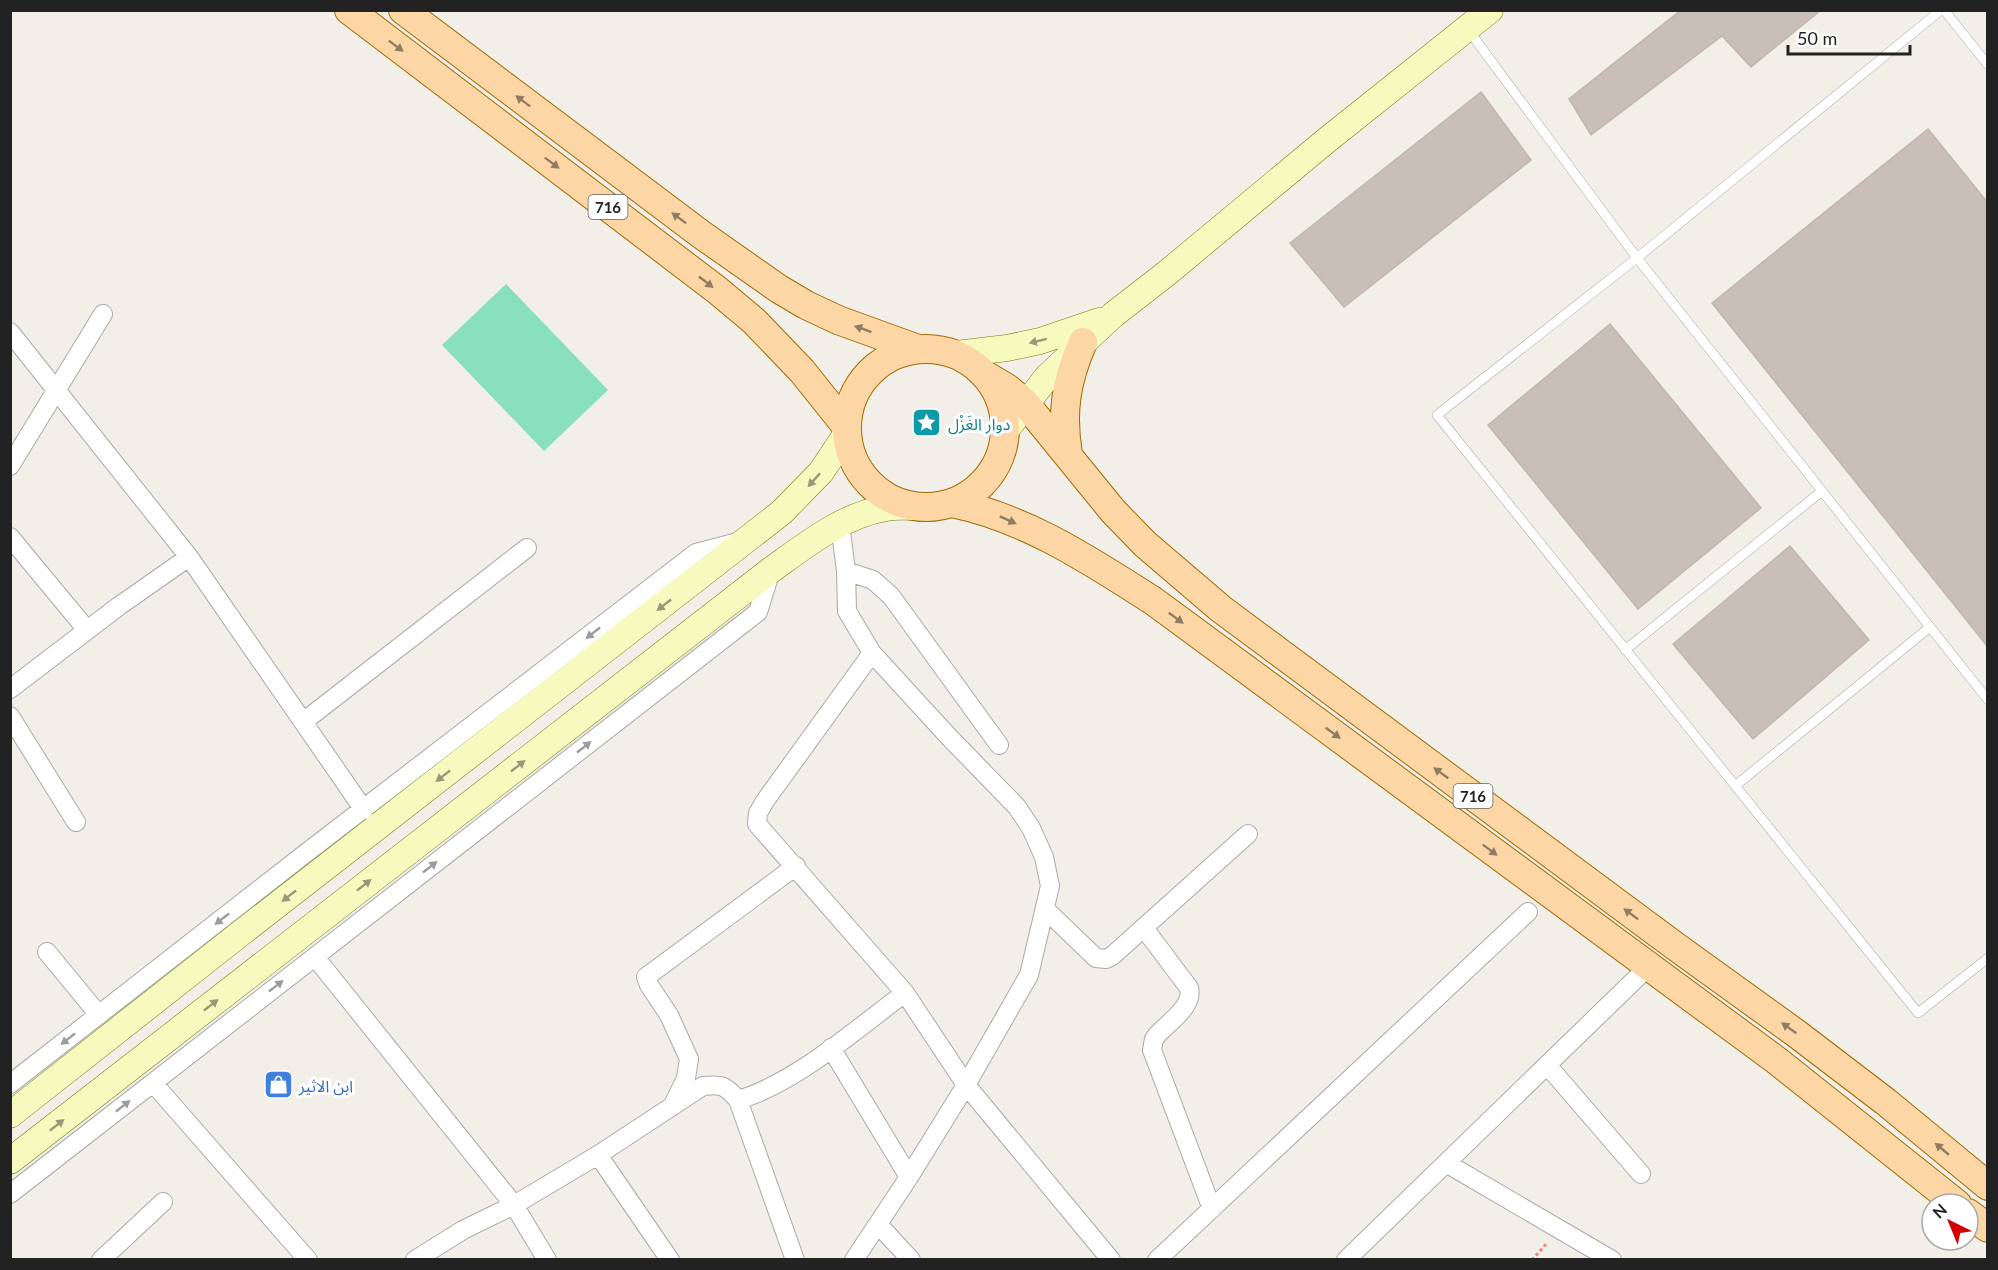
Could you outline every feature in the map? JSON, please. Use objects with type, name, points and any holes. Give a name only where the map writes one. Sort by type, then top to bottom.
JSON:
[{"type":"main road","name":"716","points":[[349,10],[717,290],[754,321],[802,371],[847,429]]},
{"type":"main road","name":"716","points":[[403,10],[702,235],[779,289],[838,320],[918,349]]},
{"type":"main road","points":[[1006,430],[1047,377],[1113,315],[1490,10]]},
{"type":"main road","points":[[956,354],[1007,348],[1040,341],[1113,315]]},
{"type":"main road","points":[[1068,454],[1064,432],[1067,385],[1083,342]]},
{"type":"main road","name":"716","points":[[987,376],[998,392],[1004,410],[1006,430],[1003,448],[996,466],[984,482],[970,494],[952,503],[934,507],[915,507],[896,502],[879,493],[865,480],[848,446],[847,429],[849,408],[856,390],[868,374],[882,362],[900,353],[918,349],[938,349],[956,354],[973,363],[1025,403],[1113,511],[1145,544],[1221,609],[1797,1034],[1886,1102],[1988,1186]]},
{"type":"main road","points":[[10,1115],[782,512],[821,472],[847,429]]},
{"type":"main road","name":"716","points":[[952,503],[982,509],[1035,531],[1073,551],[1152,600],[1776,1060],[1942,1192]]},
{"type":"main road","points":[[10,1161],[771,570],[840,524],[887,507],[915,507]]},
{"type":"street","points":[[10,466],[103,314]]},
{"type":"street","points":[[10,332],[189,557],[364,810]]},
{"type":"street","points":[[840,524],[846,571],[847,611],[872,653],[948,737],[1017,807],[1031,828],[1044,857],[1050,886],[1029,975],[966,1085],[854,1260]]},
{"type":"street","points":[[10,537],[87,630]]},
{"type":"street","points":[[10,1084],[696,553],[748,539]]},
{"type":"street","points":[[303,722],[527,548]]},
{"type":"street","points":[[10,689],[189,557]]},
{"type":"street","points":[[10,1194],[758,612],[771,570]]},
{"type":"street","points":[[846,571],[873,580],[891,596],[999,745]]},
{"type":"street","points":[[872,653],[758,813],[757,824],[905,993],[966,1085],[1111,1260]]},
{"type":"street","points":[[10,716],[76,822]]},
{"type":"street","points":[[1046,910],[1096,958],[1101,960],[1112,956],[1248,834]]},
{"type":"street","points":[[672,1107],[686,1078],[689,1059],[674,1025],[646,977],[796,866]]},
{"type":"street","points":[[1157,1260],[1528,912]]},
{"type":"street","points":[[1144,928],[1189,988],[1191,994],[1186,1005],[1154,1039],[1152,1050],[1212,1209]]},
{"type":"street","points":[[46,952],[99,1015]]},
{"type":"street","points":[[315,957],[514,1205],[547,1260]]},
{"type":"street","points":[[1346,1260],[1648,967]]},
{"type":"street","points":[[738,1100],[754,1095],[812,1062],[905,993]]},
{"type":"street","points":[[831,1048],[909,1177]]},
{"type":"street","points":[[1547,1065],[1641,1174]]},
{"type":"street","points":[[153,1083],[308,1260]]},
{"type":"street","points":[[415,1260],[463,1230],[514,1205],[598,1155],[703,1086],[717,1084],[728,1089],[738,1100],[795,1260]]},
{"type":"street","points":[[598,1155],[670,1260]]},
{"type":"street","points":[[1446,1163],[1612,1260]]},
{"type":"street","points":[[101,1260],[164,1202]]},
{"type":"street","points":[[878,1224],[911,1260]]},
{"type":"lane","points":[[1988,65],[1942,10],[1637,258],[1437,415],[1918,1013],[1988,958]]},
{"type":"lane","points":[[1467,28],[1637,258],[1988,700]]},
{"type":"lane","points":[[1625,650],[1821,490]]},
{"type":"lane","points":[[1735,786],[1930,627]]},
{"type":"path","points":[[1532,1260],[1560,1230]]},
{"type":"green space","points":[[506,284],[608,390],[544,451],[442,345]]},
{"type":"building","points":[[1681,10],[1821,10],[1751,67],[1722,36],[1591,135],[1569,99]]},
{"type":"building","points":[[1481,92],[1531,160],[1344,307],[1290,243]]},
{"type":"building","points":[[1928,129],[1988,203],[1988,647],[1712,303]]},
{"type":"building","points":[[1610,324],[1761,508],[1638,609],[1488,425]]},
{"type":"building","points":[[1790,546],[1869,640],[1753,739],[1673,644]]},
{"type":"place","name":"دوار الغَزْل","points":[[927,423]]},
{"type":"place","name":"ابن الاثير","points":[[278,1085]]}]
